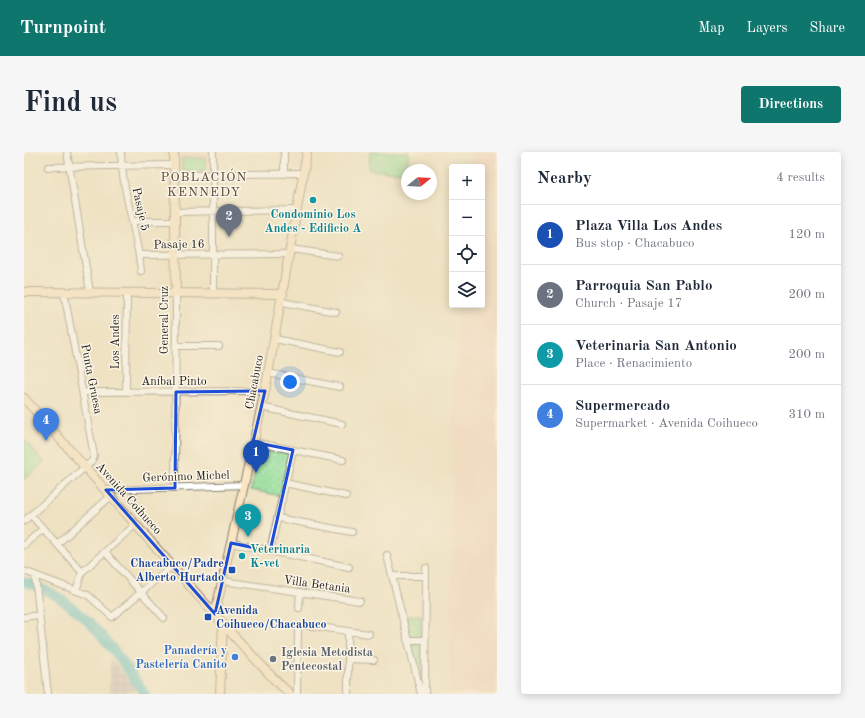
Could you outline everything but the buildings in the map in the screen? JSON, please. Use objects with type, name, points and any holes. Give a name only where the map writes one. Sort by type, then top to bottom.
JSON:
[{"type":"street","points":[[67,152],[90,292]]},
{"type":"street","name":"Pasaje 5","points":[[121,152],[121,165],[133,221],[141,271]]},
{"type":"street","name":"General Cruz","points":[[174,152],[176,255],[175,488]]},
{"type":"street","points":[[213,152],[213,293]]},
{"type":"street","points":[[284,152],[284,174]]},
{"type":"street","name":"Chacabuco","points":[[215,614],[265,391],[307,152]]},
{"type":"street","points":[[48,167],[174,165]]},
{"type":"street","points":[[174,176],[304,173]]},
{"type":"street","points":[[133,221],[213,212],[297,210]]},
{"type":"street","name":"Pasaje 16","points":[[139,255],[213,255],[290,252],[338,256]]},
{"type":"street","points":[[24,292],[213,293],[282,298],[336,312]]},
{"type":"street","name":"Punta Gruesa","points":[[24,521],[92,461],[94,453],[64,292]]},
{"type":"street","name":"Los Andes","points":[[126,392],[127,292]]},
{"type":"street","points":[[275,339],[340,352]]},
{"type":"street","points":[[176,346],[219,346]]},
{"type":"street","points":[[268,373],[340,387]]},
{"type":"street","name":"Aníbal Pinto","points":[[83,392],[265,391]]},
{"type":"street","name":"Avenida Coihueco","points":[[24,398],[223,623],[273,678],[290,694]]},
{"type":"street","points":[[261,407],[342,424]]},
{"type":"street","points":[[253,442],[343,460]]},
{"type":"street","points":[[270,551],[293,450]]},
{"type":"street","points":[[285,483],[346,496]]},
{"type":"street","name":"Gerónimo Michel","points":[[108,493],[244,485]]},
{"type":"street","points":[[57,544],[108,493]]},
{"type":"street","points":[[31,515],[82,572]]},
{"type":"street","points":[[278,518],[352,532]]},
{"type":"street","points":[[76,591],[79,577],[82,572],[136,524]]},
{"type":"street","points":[[24,545],[43,529]]},
{"type":"street","points":[[231,543],[349,567]]},
{"type":"street","points":[[105,552],[164,618]]},
{"type":"street","points":[[386,555],[421,694]]},
{"type":"street","points":[[24,571],[35,579],[76,591],[91,598],[112,617],[172,566]]},
{"type":"street","points":[[425,694],[426,568]]},
{"type":"street","points":[[392,576],[426,576]]},
{"type":"street","points":[[35,579],[48,694]]},
{"type":"street","name":"Villa Betania","points":[[223,581],[360,601]]},
{"type":"street","points":[[298,608],[300,592]]},
{"type":"street","points":[[24,617],[39,615]]},
{"type":"street","points":[[220,694],[223,623]]},
{"type":"street","points":[[305,626],[369,634]]},
{"type":"street","points":[[296,694],[298,629]]},
{"type":"street","points":[[348,631],[348,694]]},
{"type":"street","points":[[407,640],[426,640]]},
{"type":"street","points":[[348,659],[374,660]]},
{"type":"highlighted area","points":[[265,391],[253,442],[293,450],[270,551],[231,543],[215,614],[106,490],[175,488],[176,392]]},
{"type":"shaded area","points":[[180,152],[209,152],[210,172],[181,173]]},
{"type":"shaded area","points":[[471,152],[497,152],[497,694],[449,694],[453,382],[459,308],[485,308],[485,164],[470,164]]},
{"type":"shaded area","points":[[110,658],[139,691],[109,692]]},
{"type":"green space","points":[[370,152],[409,152],[408,164],[401,164],[401,173],[369,170]]},
{"type":"green space","points":[[182,158],[205,158],[206,171],[182,171]]},
{"type":"green space","points":[[24,439],[44,462],[24,480]]},
{"type":"green space","points":[[260,447],[290,454],[281,496],[251,490]]},
{"type":"green space","points":[[421,615],[421,638],[410,638],[405,616]]},
{"type":"green space","points":[[411,643],[422,643],[422,675],[419,675]]},
{"type":"waterway","points":[[24,582],[44,590],[62,600],[79,613],[108,643],[145,694]]},
{"type":"place","name":"Condominio Los Andes - Edificio A","points":[[313,200]]},
{"type":"place","name":"Parroquia San Pablo","points":[[229,237]]},
{"type":"place","name":"Supermercado","points":[[46,441]]},
{"type":"place","name":"Plaza Villa Los Andes","points":[[256,473]]},
{"type":"place","name":"Veterinaria San Antonio","points":[[248,537]]},
{"type":"place","name":"Veterinaria K-vet","points":[[242,556]]},
{"type":"place","name":"Chacabuco/Padre Alberto Hurtado","points":[[232,570]]},
{"type":"place","name":"Avenida Coihueco/Chacabuco","points":[[208,617]]},
{"type":"place","name":"Panadería y Pastelería Canito","points":[[235,657]]},
{"type":"place","name":"Iglesia Metodista Pentecostal","points":[[273,659]]},
{"type":"district","name":"POBLACIÓN KENNEDY","points":[[204,184]]}]
